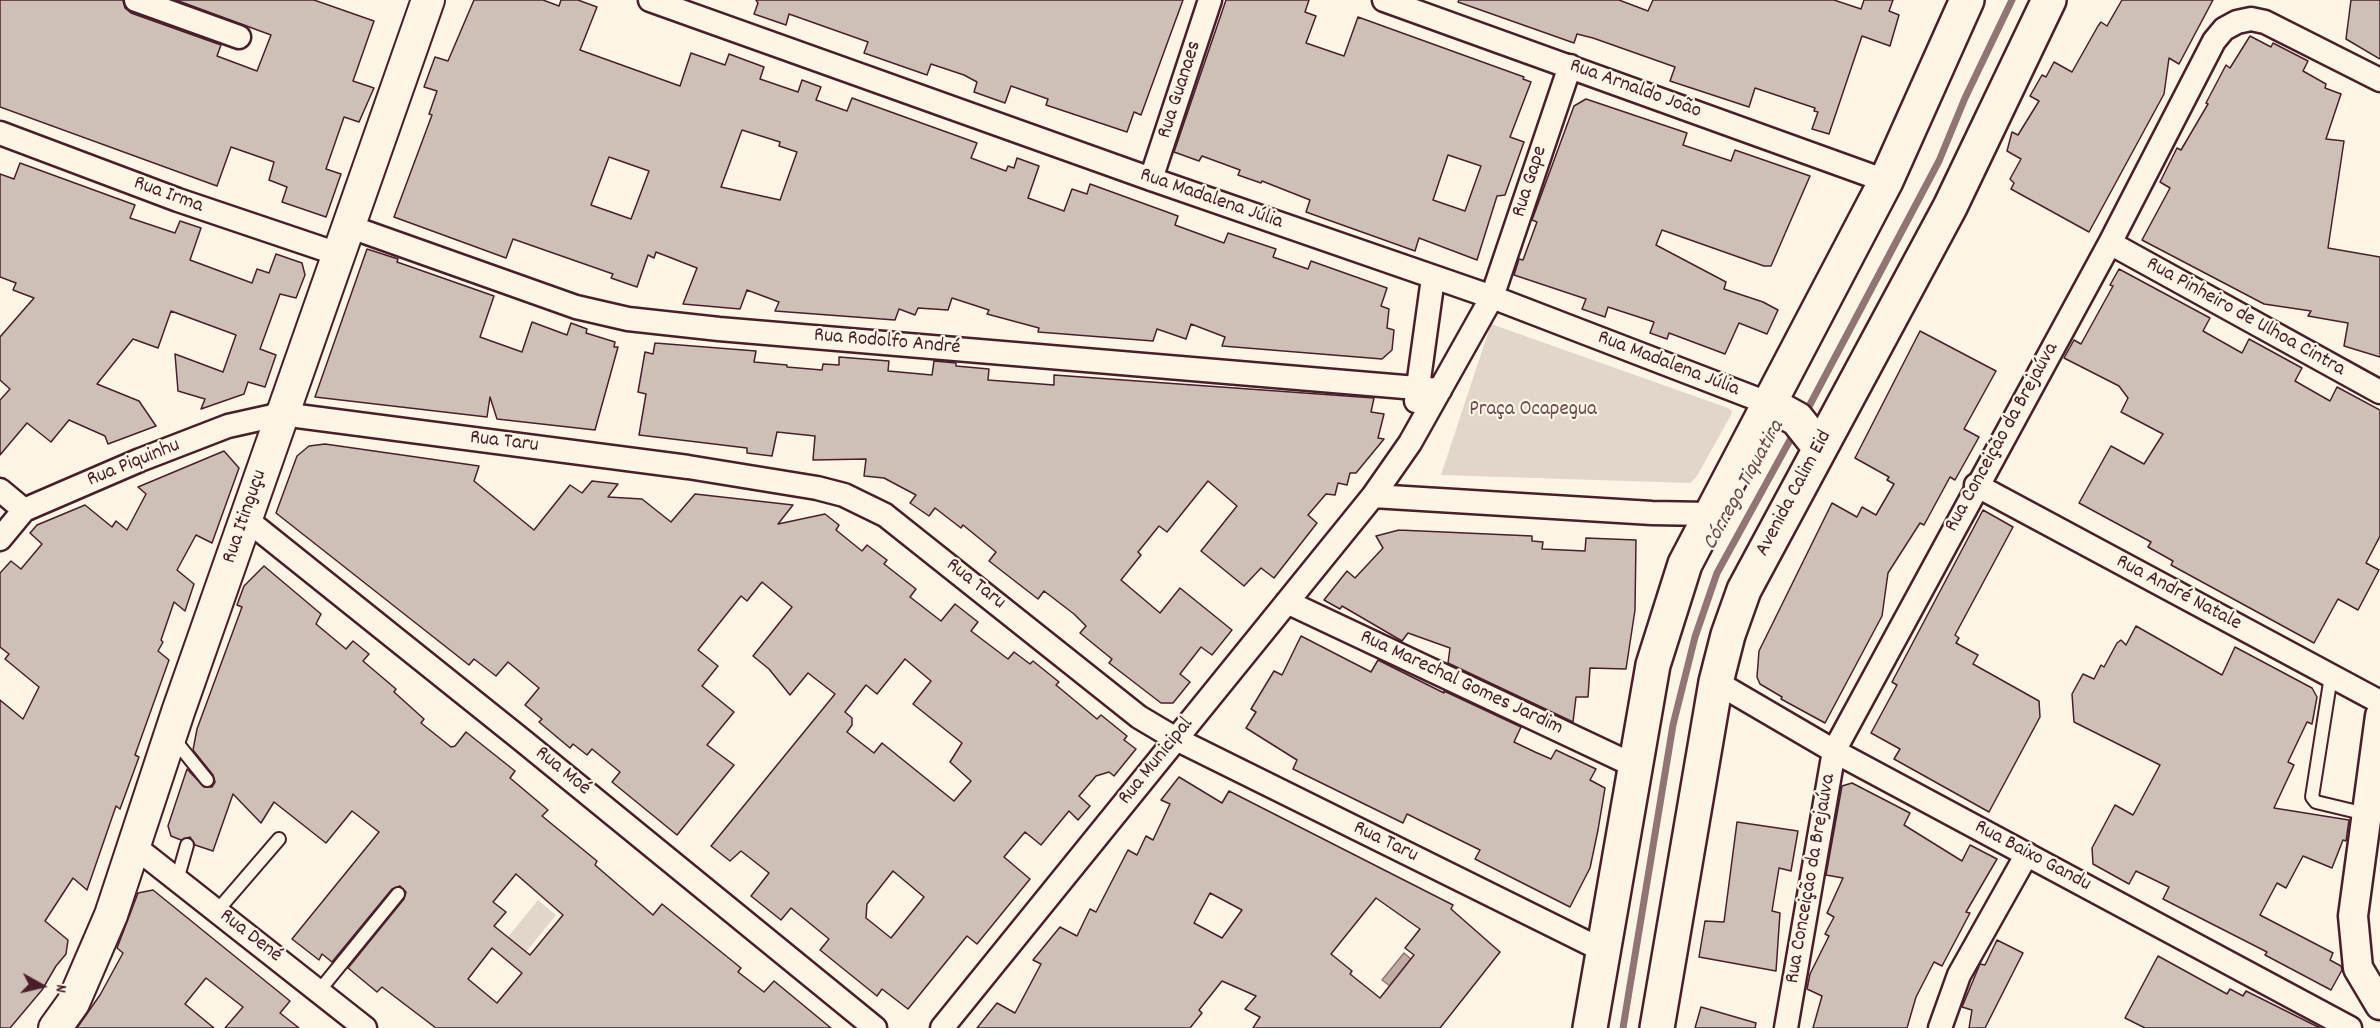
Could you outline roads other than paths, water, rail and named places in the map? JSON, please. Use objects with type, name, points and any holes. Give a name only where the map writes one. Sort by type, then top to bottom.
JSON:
[{"type":"main road","name":"Rua Itinguçu","points":[[55,1028],[73,1003],[93,961],[427,0]]},
{"type":"main road","name":"Avenida Calim Eid","points":[[1657,1028],[1716,682],[1728,635],[1795,423],[1886,181],[1967,0]]},
{"type":"main road","name":"Avenida Calim Eid","points":[[1590,1028],[1653,665],[1667,614],[1685,564],[1709,514],[1795,423],[1950,207],[2049,0]]},
{"type":"street","points":[[136,0],[239,37]]},
{"type":"street","name":"Rua Madalena Júlia","points":[[650,0],[1150,179],[1492,297],[1795,423]]},
{"type":"street","name":"Rua Guanaes","points":[[1150,179],[1210,0]]},
{"type":"street","name":"Rua Arnaldo João","points":[[1384,0],[1886,181]]},
{"type":"street","name":"Rua Conceição da Brejaúva","points":[[1786,1028],[1834,751],[1976,485],[2110,243],[2214,41],[2224,29],[2237,22],[2251,19],[2265,22],[2380,80]]},
{"type":"street","name":"Rua Gape","points":[[1492,297],[1570,66]]},
{"type":"street","name":"Rua Irma","points":[[0,133],[178,200],[343,240]]},
{"type":"street","name":"Rua Rodolfo André","points":[[343,240],[576,307],[628,319],[731,330],[1429,389]]},
{"type":"street","name":"Rua Pinheiro de Ulhoa Cintra","points":[[2110,243],[2380,393]]},
{"type":"street","points":[[1429,389],[1433,278]]},
{"type":"street","points":[[1373,496],[1410,443],[1429,389],[1492,297]]},
{"type":"street","name":"Rua Piquinhu","points":[[0,539],[24,510],[140,459],[228,426],[282,414]]},
{"type":"street","name":"Rua Taru","points":[[282,414],[688,467],[817,488],[844,495],[885,515],[1139,717],[1176,739],[1602,950]]},
{"type":"street","name":"Rua André Natale","points":[[1976,485],[2380,702]]},
{"type":"street","points":[[0,490],[24,510]]},
{"type":"street","points":[[1373,496],[1652,513],[1709,514]]},
{"type":"street","name":"Rua Municipal","points":[[942,1028],[1373,496]]},
{"type":"street","name":"Rua Moé","points":[[246,519],[522,740],[875,1028]]},
{"type":"street","name":"Rua Marechal Gomes Jardim","points":[[1287,602],[1635,766]]},
{"type":"street","name":"Rua Baixo Gandu","points":[[1716,682],[1834,751],[2350,1028]]},
{"type":"street","points":[[2380,716],[2354,908],[2354,943],[2358,968],[2380,1005]]},
{"type":"street","name":"Rua Dené","points":[[134,846],[365,1028]]},
{"type":"street","points":[[2380,846],[2371,938],[2380,1005]]},
{"type":"street","points":[[1940,1028],[1959,975],[2027,854]]},
{"type":"lane","points":[[2331,676],[2312,799],[2316,802],[2366,814]]},
{"type":"lane","points":[[170,735],[207,780]]},
{"type":"lane","points":[[217,911],[279,839]]},
{"type":"lane","points":[[177,880],[187,845]]},
{"type":"lane","points":[[319,991],[398,894]]},
{"type":"waterway","name":"Córrego Tiquatira","points":[[1805,414],[1939,161],[1965,98],[2012,0]]},
{"type":"waterway","name":"Córrego Tiquatira","points":[[1623,1028],[1673,725],[1695,637],[1717,573],[1795,431]]},
{"type":"park label","name":"Praça Ocapegua","points":[[1533,411]]}]
